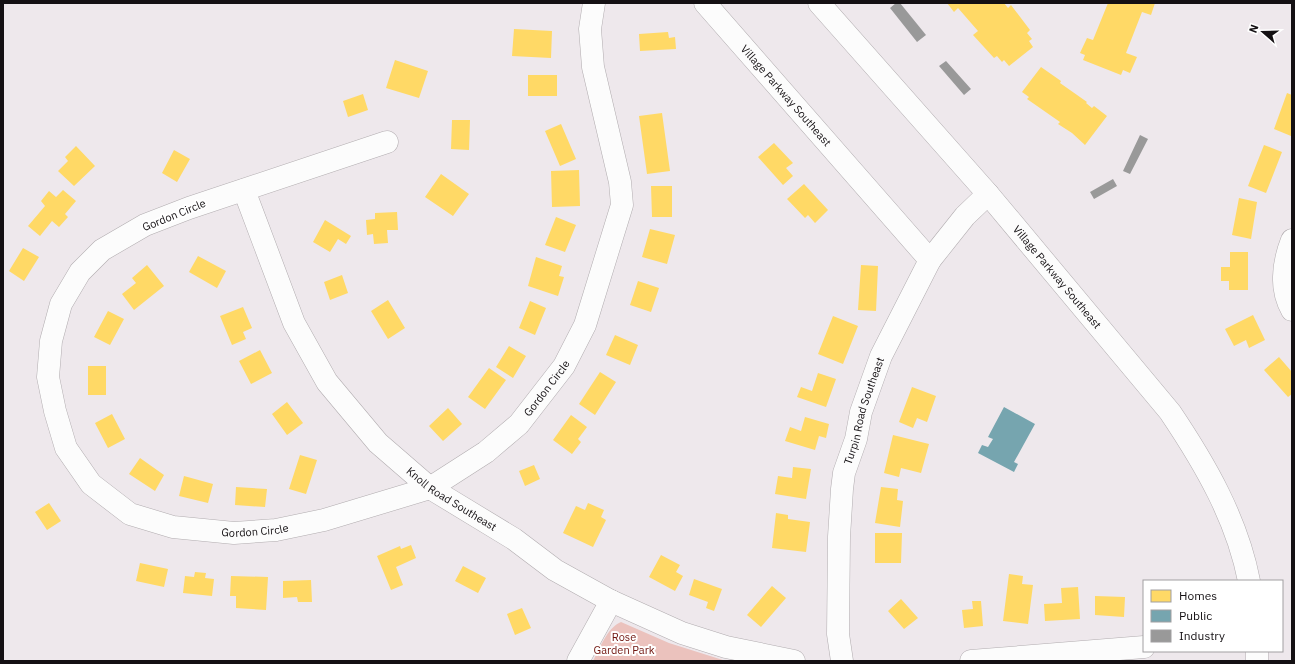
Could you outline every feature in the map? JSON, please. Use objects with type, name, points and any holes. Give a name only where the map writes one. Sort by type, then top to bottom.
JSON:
[{"type":"street","name":"Gordon Circle","points":[[387,142],[189,208],[145,226],[102,250],[80,272],[61,304],[51,341],[48,377],[55,411],[66,448],[92,484],[130,514],[173,527],[234,533],[276,530],[324,520],[430,488],[486,452],[519,424],[564,366],[585,325],[622,205],[620,182],[593,67],[590,29],[594,3]]},
{"type":"street","name":"Village Parkway Southeast","points":[[705,3],[930,260]]},
{"type":"street","name":"Village Parkway Southeast","points":[[819,3],[988,194],[1170,412],[1194,449],[1228,512],[1238,537],[1250,580]]},
{"type":"street","name":"Knoll Road Southeast","points":[[244,190],[294,323],[328,382],[378,443],[430,488],[514,539],[555,570],[611,601],[682,633],[726,647],[794,661]]},
{"type":"street","name":"Turpin Road Southeast","points":[[842,661],[838,634],[838,544],[844,473],[856,438],[861,412],[881,356],[930,260],[965,216],[988,194]]},
{"type":"street","points":[[1292,240],[1286,256],[1283,272],[1285,291],[1292,310]]},
{"type":"street","points":[[578,661],[611,601]]},
{"type":"street","points":[[971,661],[1143,647]]},
{"type":"green space","name":"Rose Garden Park","points":[[621,622],[669,643],[726,661],[593,661],[608,634]]},
{"type":"building: Homes","points":[[947,3],[1004,3],[1008,8],[1011,5],[1030,30],[1027,33],[1032,39],[1029,41],[1033,47],[1009,66],[1004,60],[1002,62],[997,56],[994,58],[973,35],[978,31],[958,8],[954,12]]},
{"type":"building: Homes","points":[[1108,3],[1155,3],[1151,15],[1142,12],[1126,53],[1137,57],[1130,73],[1123,70],[1121,75],[1083,60],[1085,55],[1080,53],[1087,38],[1093,40]]},
{"type":"building: Homes","points":[[514,29],[552,31],[551,58],[512,56]]},
{"type":"building: Homes","points":[[668,32],[669,38],[675,37],[676,49],[640,51],[639,34]]},
{"type":"building: Homes","points":[[395,60],[428,71],[419,98],[386,88]]},
{"type":"building: Homes","points":[[1041,67],[1061,81],[1060,83],[1087,102],[1086,103],[1092,108],[1094,106],[1107,116],[1085,145],[1072,133],[1058,124],[1060,122],[1027,99],[1029,97],[1022,92]]},
{"type":"building: Homes","points":[[528,75],[557,75],[557,96],[528,96]]},
{"type":"building: Homes","points":[[1287,93],[1292,95],[1291,136],[1274,129]]},
{"type":"building: Homes","points":[[363,94],[368,110],[348,117],[343,101]]},
{"type":"building: Homes","points":[[662,113],[670,171],[647,174],[639,116]]},
{"type":"building: Homes","points":[[452,120],[470,120],[469,150],[451,149]]},
{"type":"building: Homes","points":[[561,124],[576,159],[560,166],[545,131]]},
{"type":"building: Homes","points":[[774,143],[793,163],[786,168],[793,176],[783,185],[758,157]]},
{"type":"building: Homes","points":[[1264,145],[1282,152],[1266,193],[1248,186]]},
{"type":"building: Homes","points":[[76,146],[95,166],[74,186],[58,171],[68,161],[65,157]]},
{"type":"building: Homes","points":[[174,150],[190,159],[177,182],[162,173]]},
{"type":"building: Homes","points":[[579,170],[580,206],[552,207],[551,171]]},
{"type":"building: Homes","points":[[441,174],[469,194],[453,216],[425,197]]},
{"type":"building: Homes","points":[[804,184],[828,210],[815,223],[808,215],[805,218],[787,199]]},
{"type":"building: Homes","points":[[651,186],[672,186],[672,217],[652,217]]},
{"type":"building: Homes","points":[[63,190],[76,201],[65,214],[68,217],[59,227],[52,221],[40,236],[28,226],[45,206],[41,201],[49,191],[56,197]]},
{"type":"building: Homes","points":[[1239,198],[1257,202],[1251,239],[1232,235]]},
{"type":"building: Homes","points":[[397,212],[398,230],[387,230],[388,243],[374,244],[373,234],[367,235],[366,220],[375,219],[375,213]]},
{"type":"building: Homes","points":[[556,217],[576,225],[565,252],[545,245]]},
{"type":"building: Homes","points":[[325,220],[351,236],[346,244],[338,239],[330,252],[313,242]]},
{"type":"building: Homes","points":[[650,229],[675,235],[667,264],[642,257]]},
{"type":"building: Homes","points":[[23,248],[39,257],[24,281],[9,271]]},
{"type":"building: Homes","points":[[1230,252],[1248,252],[1248,290],[1229,290],[1229,281],[1221,281],[1221,267],[1230,267]]},
{"type":"building: Homes","points":[[198,256],[226,271],[217,288],[189,272]]},
{"type":"building: Homes","points":[[536,257],[562,266],[559,276],[564,277],[558,296],[528,286]]},
{"type":"building: Homes","points":[[147,265],[164,286],[134,310],[122,294],[136,283],[132,278]]},
{"type":"building: Homes","points":[[861,265],[878,266],[876,311],[858,310]]},
{"type":"building: Homes","points":[[342,275],[348,293],[330,300],[324,282]]},
{"type":"building: Homes","points":[[638,281],[659,288],[651,312],[630,305]]},
{"type":"building: Homes","points":[[388,300],[405,328],[388,339],[371,311]]},
{"type":"building: Homes","points":[[530,301],[546,308],[535,335],[519,328]]},
{"type":"building: Homes","points":[[243,307],[252,328],[243,332],[246,339],[232,345],[220,316]]},
{"type":"building: Homes","points":[[108,311],[124,319],[110,345],[94,337]]},
{"type":"building: Homes","points":[[1253,315],[1265,340],[1249,348],[1246,340],[1234,346],[1225,329]]},
{"type":"building: Homes","points":[[833,316],[858,326],[843,364],[818,354]]},
{"type":"building: Homes","points":[[615,335],[638,345],[630,365],[606,355]]},
{"type":"building: Homes","points":[[509,346],[526,356],[513,378],[496,367]]},
{"type":"building: Homes","points":[[260,350],[272,373],[251,384],[239,361]]},
{"type":"building: Homes","points":[[1279,357],[1292,372],[1292,394],[1288,397],[1264,370]]},
{"type":"building: Homes","points":[[88,366],[106,366],[106,395],[88,395]]},
{"type":"building: Homes","points":[[489,368],[506,380],[485,409],[468,397]]},
{"type":"building: Homes","points":[[600,372],[616,382],[595,415],[579,404]]},
{"type":"building: Homes","points":[[818,373],[836,379],[826,407],[797,397],[801,387],[812,391]]},
{"type":"building: Homes","points":[[912,387],[936,396],[927,422],[917,418],[913,428],[899,422]]},
{"type":"building: Homes","points":[[287,402],[303,423],[287,435],[272,414]]},
{"type":"building: Homes","points":[[448,408],[462,424],[443,441],[429,426]]},
{"type":"building: Homes","points":[[112,414],[125,439],[108,448],[95,423]]},
{"type":"building: Homes","points":[[571,415],[587,427],[578,439],[581,442],[572,454],[553,440]]},
{"type":"building: Homes","points":[[805,417],[829,424],[826,438],[819,436],[815,450],[785,441],[790,427],[801,431]]},
{"type":"building: Homes","points":[[893,435],[929,444],[921,473],[901,468],[899,477],[884,473]]},
{"type":"building: Homes","points":[[300,455],[317,460],[306,494],[289,489]]},
{"type":"building: Homes","points":[[140,458],[164,475],[155,491],[129,474]]},
{"type":"building: Homes","points":[[534,465],[540,479],[525,486],[519,471]]},
{"type":"building: Homes","points":[[793,467],[811,469],[806,499],[775,494],[778,476],[792,478]]},
{"type":"building: Homes","points":[[184,476],[213,484],[208,503],[179,496]]},
{"type":"building: Homes","points":[[236,487],[267,489],[265,507],[235,505]]},
{"type":"building: Homes","points":[[881,487],[898,489],[897,500],[903,501],[900,527],[875,523]]},
{"type":"building: Homes","points":[[49,503],[61,521],[47,530],[35,512]]},
{"type":"building: Homes","points":[[588,503],[604,510],[601,517],[606,520],[593,547],[563,533],[576,506],[585,510]]},
{"type":"building: Homes","points":[[776,513],[788,515],[788,519],[810,522],[806,552],[772,548]]},
{"type":"building: Homes","points":[[875,533],[902,533],[901,563],[875,563]]},
{"type":"building: Homes","points":[[411,545],[416,558],[396,567],[403,585],[391,590],[377,556],[400,546],[401,549]]},
{"type":"building: Homes","points":[[661,555],[680,565],[676,572],[683,576],[675,591],[649,577]]},
{"type":"building: Homes","points":[[140,563],[168,569],[164,587],[136,581]]},
{"type":"building: Homes","points":[[463,566],[486,578],[478,593],[455,581]]},
{"type":"building: Homes","points":[[195,572],[206,573],[205,578],[214,579],[212,596],[183,593],[185,576],[194,577]]},
{"type":"building: Homes","points":[[1009,574],[1023,576],[1022,584],[1033,585],[1028,624],[1003,621]]},
{"type":"building: Homes","points":[[231,576],[268,577],[266,610],[236,608],[236,596],[230,596]]},
{"type":"building: Homes","points":[[694,579],[722,589],[714,611],[706,608],[708,602],[689,595]]},
{"type":"building: Homes","points":[[311,580],[312,602],[298,602],[297,597],[283,598],[283,581]]},
{"type":"building: Homes","points":[[772,586],[786,598],[761,627],[747,615]]},
{"type":"building: Homes","points":[[1078,587],[1080,619],[1045,621],[1044,604],[1062,603],[1061,588]]},
{"type":"building: Homes","points":[[1095,596],[1125,597],[1124,617],[1095,615]]},
{"type":"building: Homes","points":[[901,599],[918,618],[904,629],[888,611]]},
{"type":"building: Homes","points":[[972,601],[981,601],[983,626],[964,628],[962,610],[973,609]]},
{"type":"building: Homes","points":[[522,608],[531,628],[515,635],[507,614]]},
{"type":"building: Public","points":[[1004,407],[1035,424],[1014,462],[1018,464],[1014,472],[978,453],[982,445],[988,447],[993,439],[988,437]]},
{"type":"building: Industry","points":[[896,3],[900,3],[926,35],[917,42],[890,8]]},
{"type":"building: Industry","points":[[946,61],[971,89],[964,95],[939,66]]},
{"type":"building: Industry","points":[[1140,135],[1148,139],[1130,174],[1123,171]]},
{"type":"building: Industry","points":[[1113,179],[1117,186],[1094,199],[1090,192]]}]
